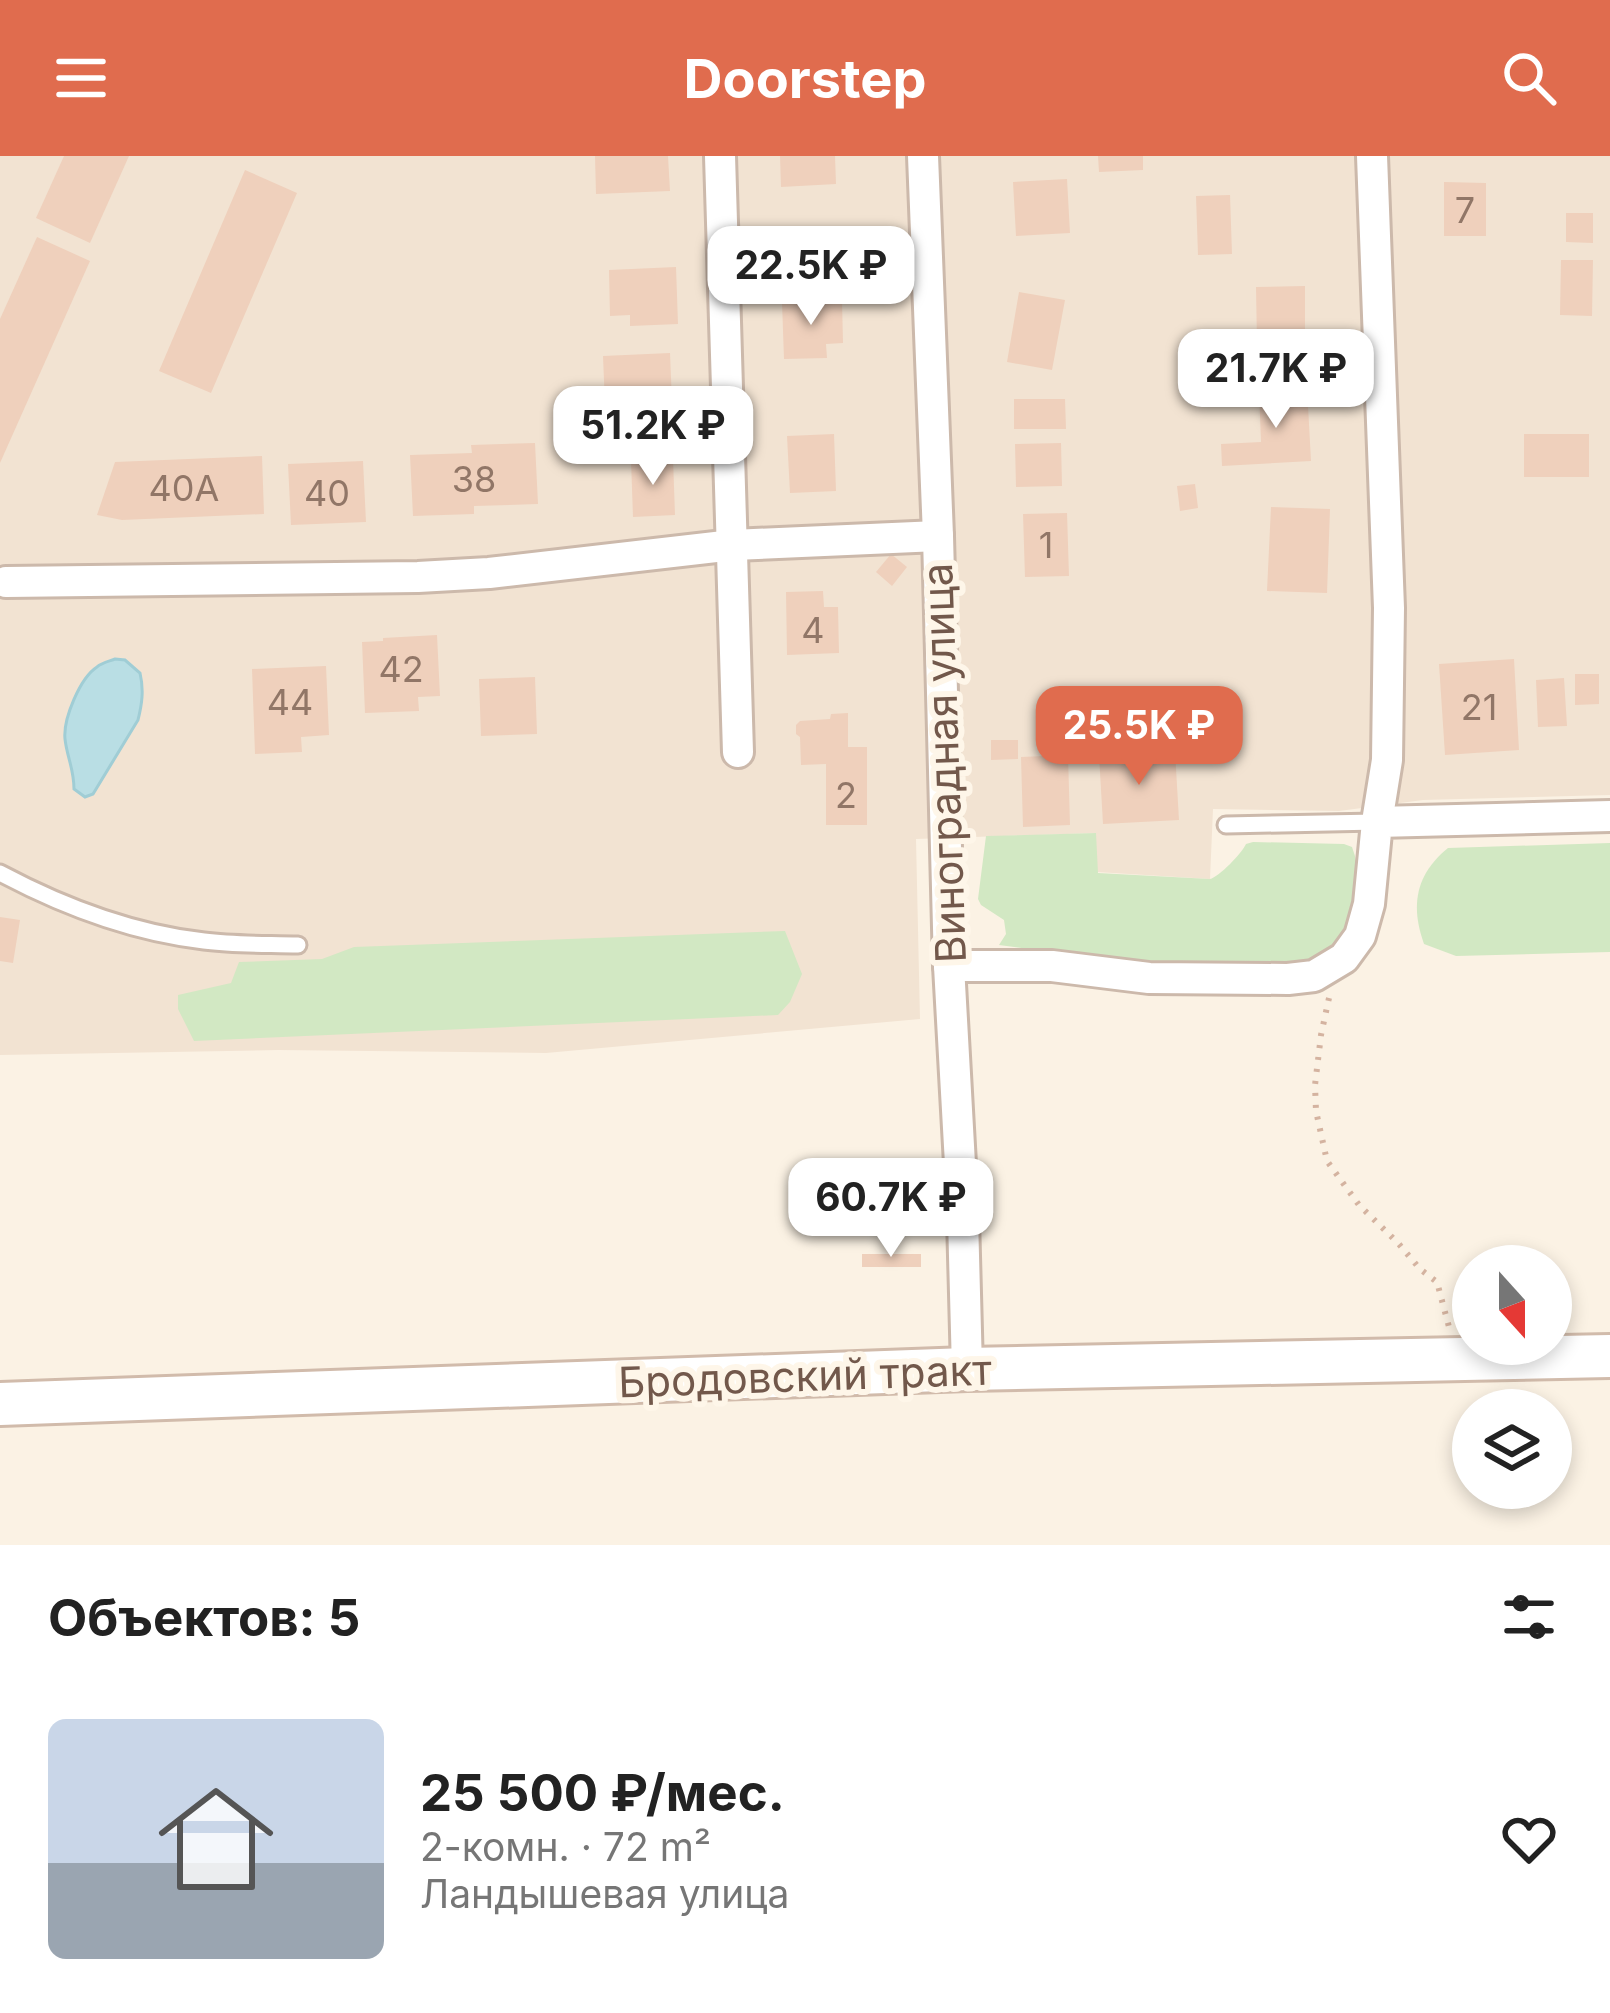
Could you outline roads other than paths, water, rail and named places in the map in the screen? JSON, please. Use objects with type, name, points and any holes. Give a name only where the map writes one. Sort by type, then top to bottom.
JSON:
[{"type":"main road","name":"Бродовский тракт","points":[[0,1404],[967,1369],[1610,1356]]},
{"type":"street","points":[[720,156],[739,752]]},
{"type":"street","name":"Виноградная улица","points":[[923,156],[967,1369]]},
{"type":"street","points":[[949,966],[1052,967],[1149,978],[1288,980],[1314,976],[1336,965],[1364,926],[1387,760],[1389,608],[1372,156]]},
{"type":"street","points":[[6,582],[418,577],[733,545],[938,536]]},
{"type":"street","points":[[1377,822],[1610,815]]},
{"type":"lane","points":[[1226,825],[1377,822]]},
{"type":"lane","points":[[0,873],[64,903],[156,932],[205,941],[298,945]]},
{"type":"water","points":[[115,659],[125,660],[140,673],[138,720],[93,794],[85,797],[74,789],[65,739],[67,721],[91,672]]}]
